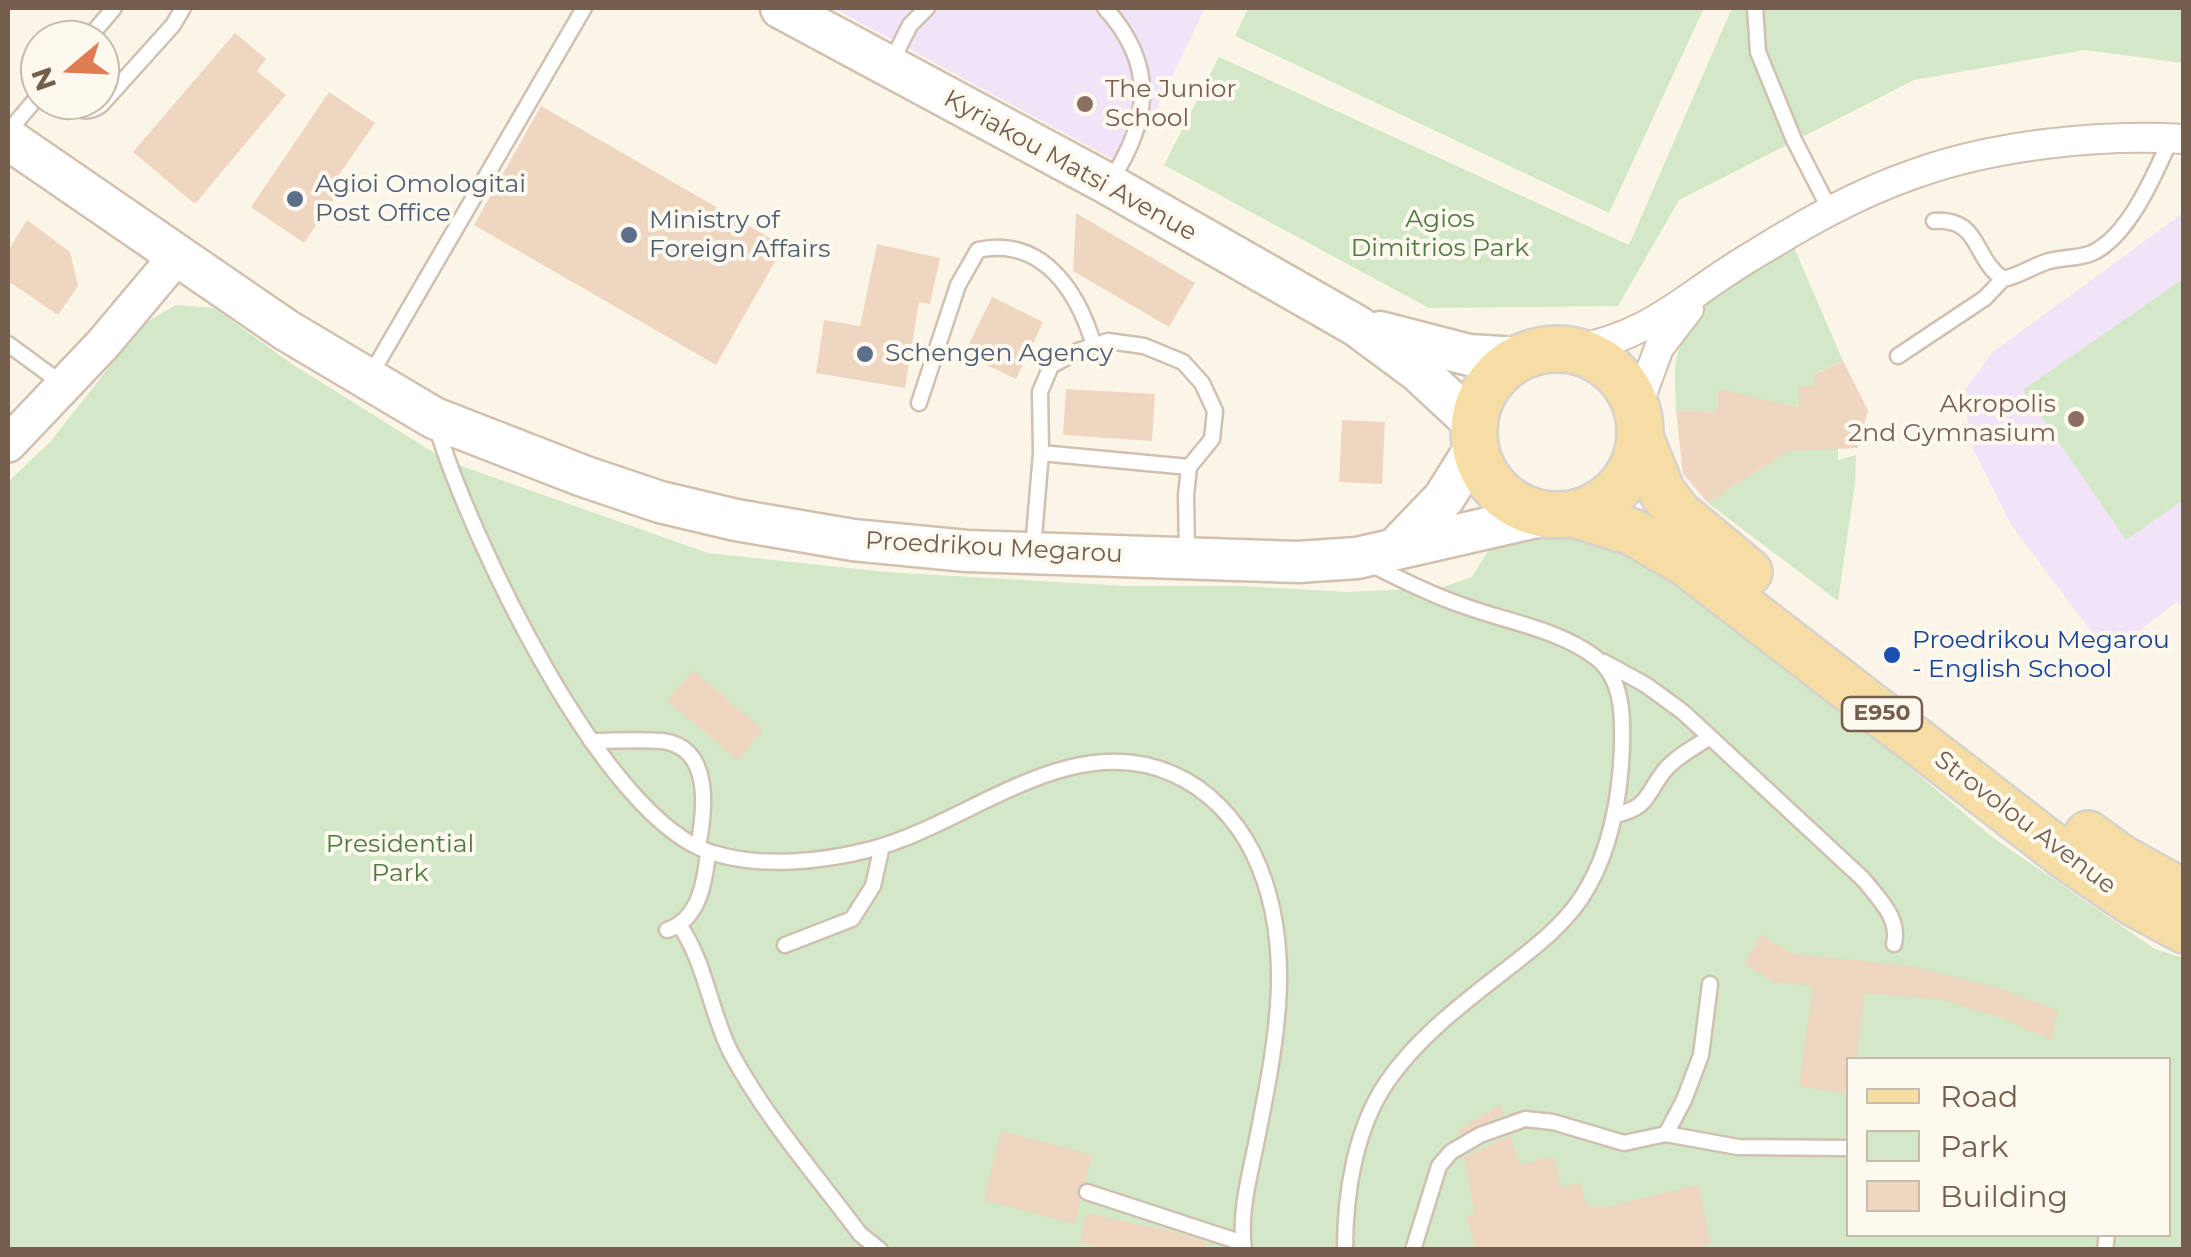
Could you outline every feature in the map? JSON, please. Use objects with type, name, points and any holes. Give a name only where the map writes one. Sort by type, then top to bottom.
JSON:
[{"type":"main road","name":"Kyriakou Matsi Avenue","points":[[781,8],[1108,184],[1357,326],[1419,372],[1475,436]]},
{"type":"main road","name":"E950","points":[[8,136],[177,256]]},
{"type":"main road","name":"Proedrikou Megarou","points":[[177,256],[367,380],[434,418],[583,476],[660,502],[736,520],[853,540],[968,552],[1298,562],[1357,558],[1559,514]]},
{"type":"main road","name":"Kyriakou Matsi Avenue","points":[[1357,326],[1468,355],[1519,358]]},
{"type":"main road","points":[[1396,548],[1444,498],[1475,436],[1484,392],[1505,367],[1519,358],[1548,350],[1573,350],[1601,361],[1623,381],[1638,423],[1632,468],[1614,493],[1588,510],[1559,514],[1518,506],[1503,495],[1490,481],[1475,436]]},
{"type":"main road","name":"Strovolou Avenue","points":[[1638,423],[1662,492],[1678,514],[1700,533],[2062,816],[2121,858],[2184,893]]},
{"type":"main road","name":"Strovolou Avenue","points":[[1559,514],[1632,532],[1686,563],[2068,858],[2134,903],[2184,930]]},
{"type":"street","points":[[1573,350],[1607,344],[1637,332],[1830,210],[1947,163],[2048,146],[2177,139]]},
{"type":"street","points":[[8,444],[65,386],[177,256]]},
{"type":"street","points":[[1638,423],[1659,348],[1718,279]]},
{"type":"lane","points":[[120,84],[174,25],[182,8]]},
{"type":"lane","points":[[367,380],[584,8]]},
{"type":"lane","points":[[888,68],[910,26],[927,8]]},
{"type":"lane","points":[[1104,8],[1134,52],[1140,70],[1142,106],[1132,148],[1108,184]]},
{"type":"lane","points":[[1755,8],[1758,52],[1794,140],[1830,210]]},
{"type":"lane","points":[[1898,356],[1985,298],[2003,279],[2049,260],[2090,254],[2106,245],[2150,186],[2177,139]]},
{"type":"lane","points":[[1934,221],[1953,220],[1968,229],[1992,271],[2003,279]]},
{"type":"lane","points":[[918,403],[958,285],[978,250],[1000,245],[1039,257],[1070,290],[1094,346]]},
{"type":"lane","points":[[1033,554],[1042,452],[1040,392],[1051,366],[1108,341],[1144,346],[1184,362],[1202,384],[1215,410],[1212,439],[1189,466],[1188,559]]},
{"type":"lane","points":[[8,344],[65,386]]},
{"type":"lane","points":[[434,418],[460,492],[496,570],[591,742],[657,818],[703,849],[770,862],[816,859],[882,846],[1039,778],[1100,762],[1122,761],[1165,770],[1190,781],[1228,816],[1252,852],[1266,890],[1277,936],[1280,984],[1276,1042],[1243,1214],[1243,1246],[1087,1192]]},
{"type":"lane","points":[[1042,452],[1189,466]]},
{"type":"lane","points":[[1357,558],[1432,595],[1574,645],[1646,685],[1710,738],[1863,880],[1886,908],[1897,931],[1894,944]]},
{"type":"lane","points":[[1345,1250],[1350,1178],[1367,1120],[1386,1083],[1419,1042],[1564,920],[1588,887],[1614,815],[1621,776],[1621,707],[1609,671],[1595,656]]},
{"type":"lane","points":[[1614,815],[1634,810],[1648,800],[1666,769],[1710,738]]},
{"type":"lane","points":[[591,742],[665,741],[682,747],[695,760],[705,814],[705,880],[694,908],[674,928],[692,943],[730,1050],[761,1103],[860,1234],[880,1250]]},
{"type":"lane","points":[[785,945],[852,919],[873,886],[882,846]]},
{"type":"lane","points":[[1666,1134],[1701,1055],[1710,984]]},
{"type":"lane","points":[[1412,1250],[1439,1166],[1451,1152],[1511,1123],[1537,1118],[1624,1142],[1666,1134],[1738,1147],[1846,1148]]},
{"type":"shaded area","name":"The Junior School","points":[[833,8],[1205,8],[1129,168]]},
{"type":"shaded area","name":"Akropolis 2nd Gymnasium","points":[[2183,213],[2183,608],[2177,602],[2108,654],[2011,525],[1972,447],[1963,392],[1993,352]]},
{"type":"green space","points":[[1248,8],[1704,8],[1609,213],[1235,36]]},
{"type":"green space","name":"Agios Dimitrios Park","points":[[1732,8],[2183,8],[2183,63],[2084,50],[1914,80],[1679,200],[1618,306],[1429,308],[1164,165],[1219,57],[1629,245]]},
{"type":"green space","points":[[1793,245],[1843,361],[1816,373],[1814,386],[1799,386],[1799,407],[1718,390],[1717,412],[1676,410],[1677,355],[1696,318],[1724,289]]},
{"type":"green space","points":[[2183,279],[2183,500],[2126,540],[2023,390]]},
{"type":"green space","name":"Presidential Park","points":[[176,305],[214,308],[292,364],[447,461],[708,553],[885,572],[1126,586],[1241,586],[1347,592],[1440,588],[1472,577],[1490,548],[1532,537],[1621,542],[1784,661],[1992,837],[2155,949],[2183,958],[2183,1249],[8,1250],[8,482],[51,441],[143,324]]},
{"type":"green space","points":[[1804,441],[1838,449],[1838,460],[1856,455],[1838,601],[1708,503]]},
{"type":"building","points":[[235,33],[266,59],[257,71],[286,95],[195,204],[133,152]]},
{"type":"building","points":[[329,92],[375,123],[331,186],[339,191],[304,243],[251,207]]},
{"type":"building","name":"Ministry of Foreign Affairs","points":[[541,106],[784,246],[716,365],[474,225]]},
{"type":"building","points":[[1076,213],[1195,283],[1169,327],[1073,271]]},
{"type":"building","points":[[27,220],[70,252],[78,286],[58,315],[8,281],[8,251]]},
{"type":"building","points":[[877,244],[940,258],[930,304],[919,302],[905,388],[816,373],[824,320],[860,326]]},
{"type":"building","points":[[992,297],[1043,322],[1016,379],[964,354]]},
{"type":"building","points":[[1843,361],[1868,410],[1858,448],[1789,451],[1708,503],[1683,474],[1676,410],[1717,412],[1718,389],[1799,407],[1799,386],[1814,386],[1815,374]]},
{"type":"building","points":[[1066,389],[1155,394],[1152,441],[1063,435]]},
{"type":"building","points":[[1342,420],[1385,422],[1382,484],[1339,482]]},
{"type":"building","points":[[693,670],[763,730],[738,760],[667,701]]},
{"type":"building","points":[[1761,935],[1793,954],[1911,966],[1996,987],[2058,1011],[2051,1040],[2002,1018],[1943,1000],[1865,993],[1856,1057],[1846,1057],[1846,1094],[1799,1086],[1813,986],[1774,982],[1744,964]]},
{"type":"building","points":[[1500,1105],[1504,1115],[1459,1135],[1458,1130]]},
{"type":"building","points":[[1001,1131],[1092,1155],[1085,1182],[1077,1190],[1081,1200],[1075,1224],[984,1200]]},
{"type":"building","points":[[1510,1136],[1520,1165],[1553,1156],[1562,1188],[1580,1182],[1587,1207],[1597,1204],[1598,1209],[1698,1185],[1711,1244],[1686,1250],[1476,1250],[1466,1216],[1475,1214],[1464,1157]]},
{"type":"building","points":[[1086,1213],[1178,1233],[1207,1242],[1206,1250],[1108,1250],[1080,1243]]},
{"type":"place","name":"The Junior School","points":[[1085,104]]},
{"type":"place","name":"Agioi Omologitai Post Office","points":[[295,199]]},
{"type":"place","name":"Ministry of Foreign Affairs","points":[[629,235]]},
{"type":"place","name":"Schengen Agency","points":[[865,354]]},
{"type":"place","name":"Akropolis 2nd Gymnasium","points":[[2076,419]]},
{"type":"place","name":"Proedrikou Megarou - English School","points":[[1892,655]]}]
